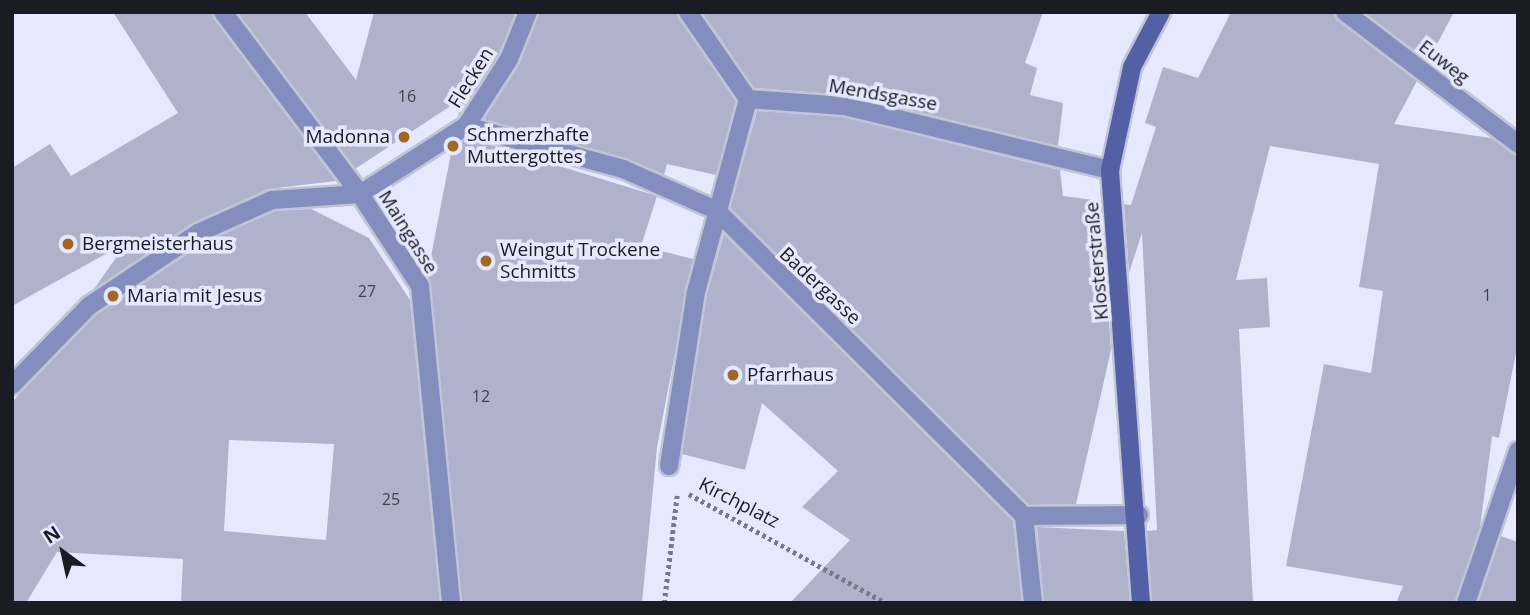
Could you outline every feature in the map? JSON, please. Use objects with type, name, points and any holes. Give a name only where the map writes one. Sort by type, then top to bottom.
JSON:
[{"type":"street","name":"Maingasse","points":[[223,12],[360,194],[419,286],[451,603]]},
{"type":"street","name":"Flecken","points":[[360,194],[466,126],[509,59],[528,12]]},
{"type":"street","points":[[669,466],[696,292],[721,217],[748,99],[688,12]]},
{"type":"street","name":"Klosterstraße","points":[[1140,603],[1139,515],[1110,170],[1132,67],[1161,12]]},
{"type":"street","name":"Euweg","points":[[1345,12],[1518,144]]},
{"type":"street","name":"Mendsgasse","points":[[748,99],[845,106],[1110,170]]},
{"type":"street","name":"Badergasse","points":[[466,126],[623,169],[721,217],[1024,516]]},
{"type":"street","points":[[12,385],[89,306],[198,233],[272,200],[360,194]]},
{"type":"street","points":[[1466,603],[1518,451]]},
{"type":"street","points":[[1033,603],[1024,516],[1139,515]]},
{"type":"path","name":"Kirchplatz","points":[[664,603],[678,488],[788,543],[886,603]]},
{"type":"building","points":[[113,12],[212,12],[336,181],[268,189],[193,223],[94,289],[127,242],[12,306],[12,168],[50,144],[71,176],[178,113]]},
{"type":"building","points":[[237,12],[305,12],[356,80],[374,12],[516,12],[499,54],[458,117],[461,99],[355,169]]},
{"type":"building","points":[[539,12],[677,12],[736,101],[716,175],[667,164],[664,175],[484,119],[519,65]]},
{"type":"building","points":[[702,12],[1043,12],[1025,63],[1037,68],[1030,95],[1063,103],[1058,146],[848,95],[754,88]]},
{"type":"building","points":[[1231,12],[1334,12],[1417,81],[1394,124],[1491,138],[1518,155],[1518,343],[1499,438],[1492,436],[1480,528],[1455,603],[1396,603],[1403,586],[1286,566],[1324,364],[1371,373],[1383,291],[1359,287],[1379,164],[1270,146],[1236,280],[1267,278],[1270,327],[1239,329],[1253,603],[1152,603],[1147,531],[1157,530],[1142,233],[1129,273],[1124,204],[1131,205],[1156,127],[1145,123],[1163,67],[1198,78]]},
{"type":"building","points":[[1364,12],[1454,12],[1428,61]]},
{"type":"building","points":[[757,111],[843,117],[1060,170],[1063,196],[1101,201],[1111,350],[1076,504],[1029,505],[730,208]]},
{"type":"building","points":[[468,138],[657,196],[641,246],[693,259],[657,447],[642,603],[462,603],[427,277],[452,148]]},
{"type":"building","points":[[311,209],[369,238],[410,300],[440,603],[181,603],[183,559],[57,552],[26,603],[12,603],[12,403],[96,315],[204,243],[275,211]],"holes":[[[229,440],[334,444],[326,540],[224,531]]]},
{"type":"building","points":[[724,234],[1013,521],[1022,603],[790,603],[850,540],[802,507],[838,471],[762,403],[745,470],[682,454],[707,294]]},
{"type":"building","points":[[1037,527],[1124,531],[1130,603],[1044,603]]},
{"type":"building","points":[[1501,536],[1518,542],[1518,603],[1478,603]]},
{"type":"place","name":"Madonna","points":[[404,137]]},
{"type":"place","name":"Schmerzhafte Muttergottes","points":[[453,146]]},
{"type":"place","name":"Bergmeisterhaus","points":[[68,244]]},
{"type":"place","name":"Weingut Trockene Schmitts","points":[[486,261]]},
{"type":"place","name":"Maria mit Jesus","points":[[113,296]]},
{"type":"place","name":"Pfarrhaus","points":[[733,375]]}]
